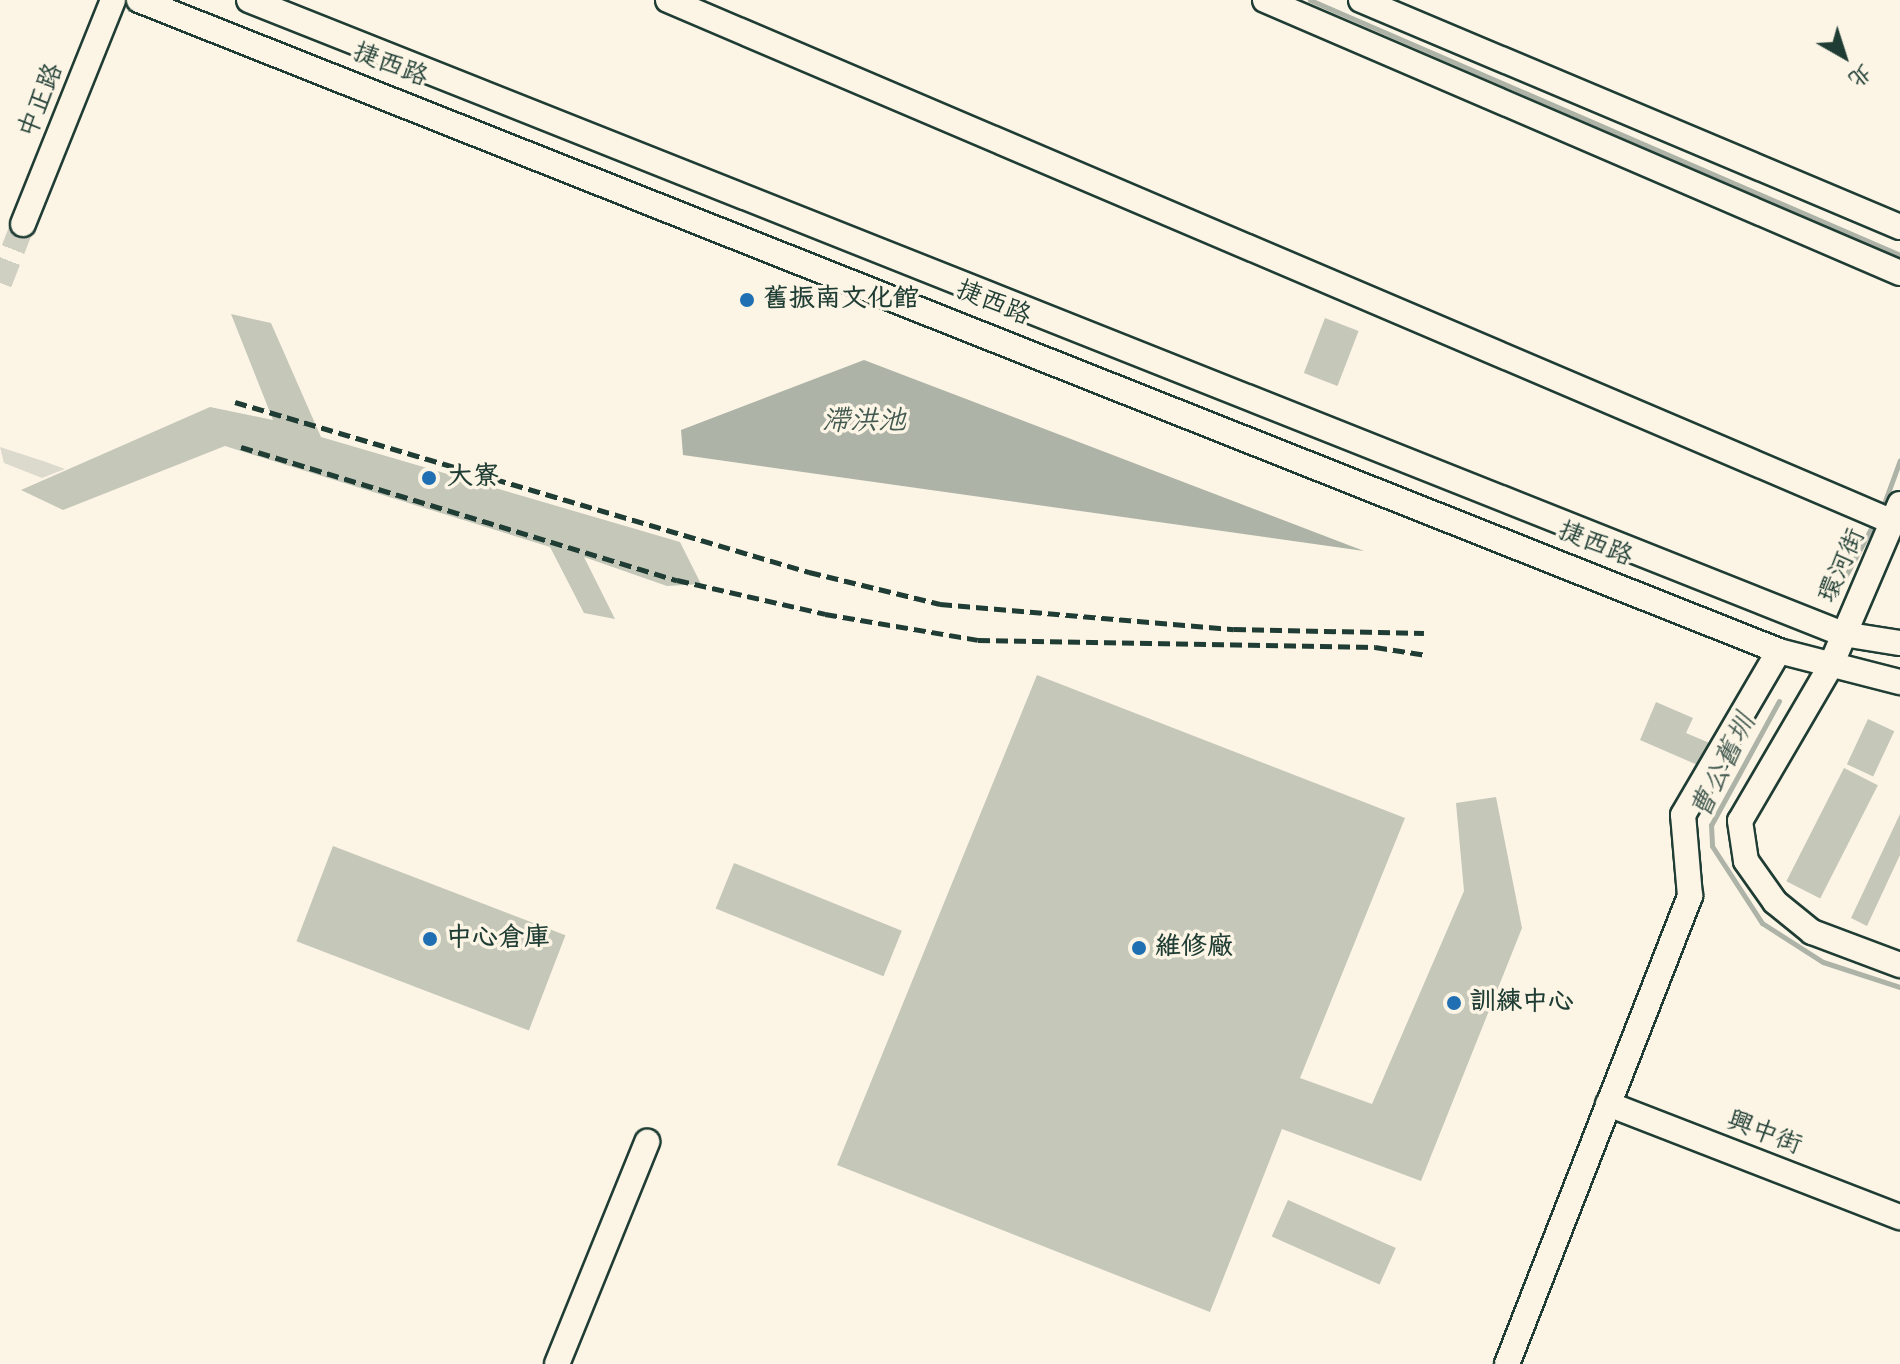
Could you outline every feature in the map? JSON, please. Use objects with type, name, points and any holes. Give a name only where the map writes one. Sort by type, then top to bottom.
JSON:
[{"type":"street","name":"中正路","points":[[23,224],[113,0]]},
{"type":"street","name":"捷西路","points":[[139,0],[1779,651],[1836,651]]},
{"type":"street","name":"捷西路","points":[[249,0],[1785,611],[1836,651]]},
{"type":"street","points":[[668,0],[1888,515]]},
{"type":"street","points":[[1265,0],[1900,273]]},
{"type":"street","points":[[1361,0],[1900,227]]},
{"type":"street","name":"環河街","points":[[1888,515],[1836,651],[1740,821],[1746,861],[1775,902],[1812,932],[1900,965]]},
{"type":"street","points":[[1836,651],[1900,643]]},
{"type":"street","points":[[1507,1364],[1690,896],[1683,815],[1779,651]]},
{"type":"street","points":[[1836,651],[1900,682]]},
{"type":"street","name":"興中街","points":[[1608,1104],[1900,1217]]},
{"type":"street","points":[[557,1364],[647,1142]]},
{"type":"shaded area","points":[[0,447],[65,469],[42,478],[4,463]]},
{"type":"water","name":"滯洪池","points":[[864,360],[1364,551],[683,455],[681,430]]},
{"type":"building","points":[[231,314],[271,323],[321,437],[680,542],[701,584],[667,586],[584,557],[615,619],[584,613],[550,547],[225,446],[63,510],[21,490],[210,407],[273,420]]},
{"type":"building","points":[[1325,318],[1359,331],[1337,386],[1304,373]]},
{"type":"building","name":"維修廠","points":[[1037,675],[1405,818],[1300,1078],[1372,1104],[1464,891],[1456,803],[1496,797],[1522,928],[1421,1181],[1282,1129],[1210,1312],[837,1165]]},
{"type":"building","points":[[1656,702],[1693,718],[1686,733],[1712,744],[1702,767],[1640,740]]},
{"type":"building","points":[[1868,719],[1894,731],[1873,777],[1847,764]]},
{"type":"building","points":[[1844,768],[1878,785],[1820,898],[1786,881]]},
{"type":"building","points":[[1900,814],[1900,855],[1867,926],[1851,918]]},
{"type":"building","name":"中心倉庫","points":[[333,846],[565,935],[529,1030],[296,941]]},
{"type":"building","points":[[734,863],[902,931],[883,976],[716,908]]},
{"type":"building","points":[[1288,1200],[1396,1248],[1380,1285],[1272,1237]]},
{"type":"waterway","points":[[1310,0],[1900,255]]},
{"type":"waterway","name":"曹公舊圳","points":[[1882,509],[1900,460]]},
{"type":"waterway","name":"曹公舊圳","points":[[1838,590],[1875,521]]},
{"type":"waterway","name":"曹公舊圳","points":[[1779,701],[1711,825],[1712,846],[1762,923],[1823,962],[1900,987]]},
{"type":"tunnel","points":[[0,283],[23,224]]},
{"type":"railway","points":[[235,402],[809,572],[940,604],[1234,629],[1424,633]]},
{"type":"railway","points":[[241,447],[677,580],[825,614],[978,640],[1375,647],[1426,655]]},
{"type":"place","name":"舊振南文化館","points":[[747,300]]},
{"type":"place","name":"大寮","points":[[429,478]]},
{"type":"place","name":"中心倉庫","points":[[430,939]]},
{"type":"place","name":"維修廠","points":[[1139,948]]},
{"type":"place","name":"訓練中心","points":[[1454,1003]]}]
